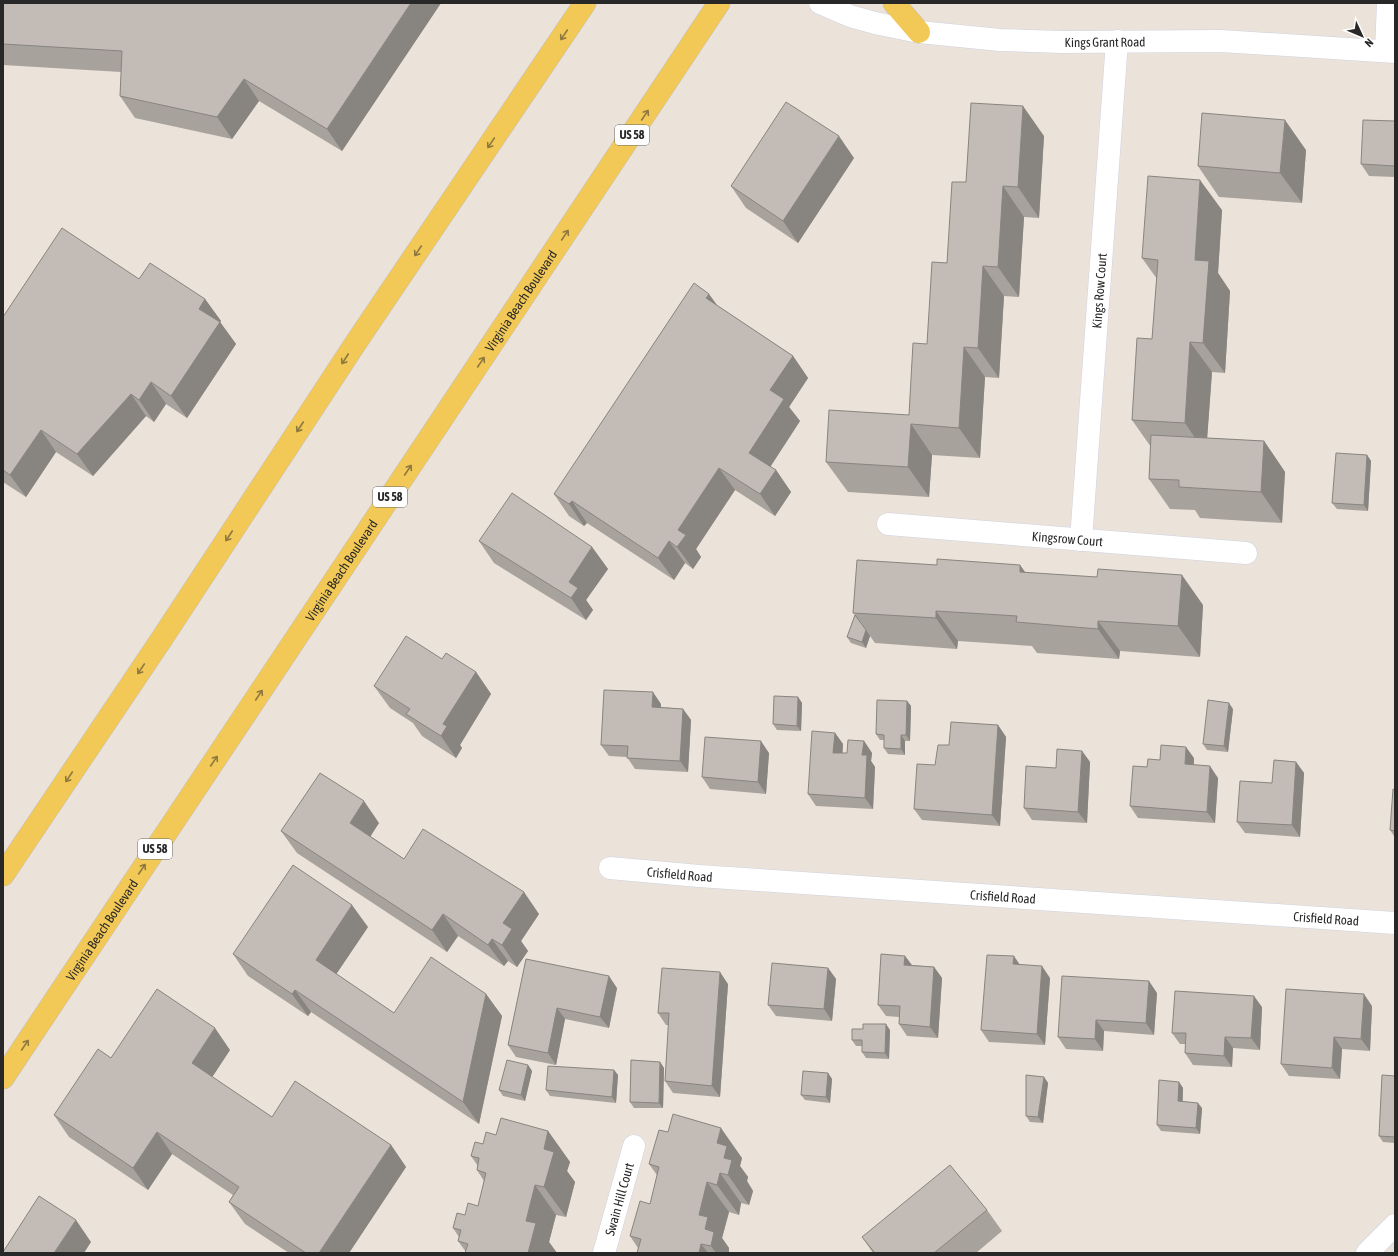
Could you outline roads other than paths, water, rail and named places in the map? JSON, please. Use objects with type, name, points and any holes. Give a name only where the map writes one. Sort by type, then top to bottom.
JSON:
[{"type":"main road","points":[[3,875],[163,637],[359,338],[585,3]]},
{"type":"main road","name":"Virginia Beach Boulevard","points":[[3,1078],[719,3]]},
{"type":"main road","points":[[894,3],[919,32]]},
{"type":"street","name":"Kings Grant Road","points":[[820,3],[856,18],[875,23],[919,32],[1000,40],[1062,42],[1221,41],[1391,52]]},
{"type":"street","points":[[1388,3],[1391,52]]},
{"type":"street","name":"Kings Row Court","points":[[1081,540],[1117,41]]},
{"type":"street","name":"Kingsrow Court","points":[[888,524],[1246,553]]},
{"type":"street","name":"Crisfield Road","points":[[610,868],[699,876],[1395,923]]},
{"type":"street","name":"Swain Hill Court","points":[[604,1253],[634,1146]]},
{"type":"street","points":[[1367,1253],[1395,1225]]}]
